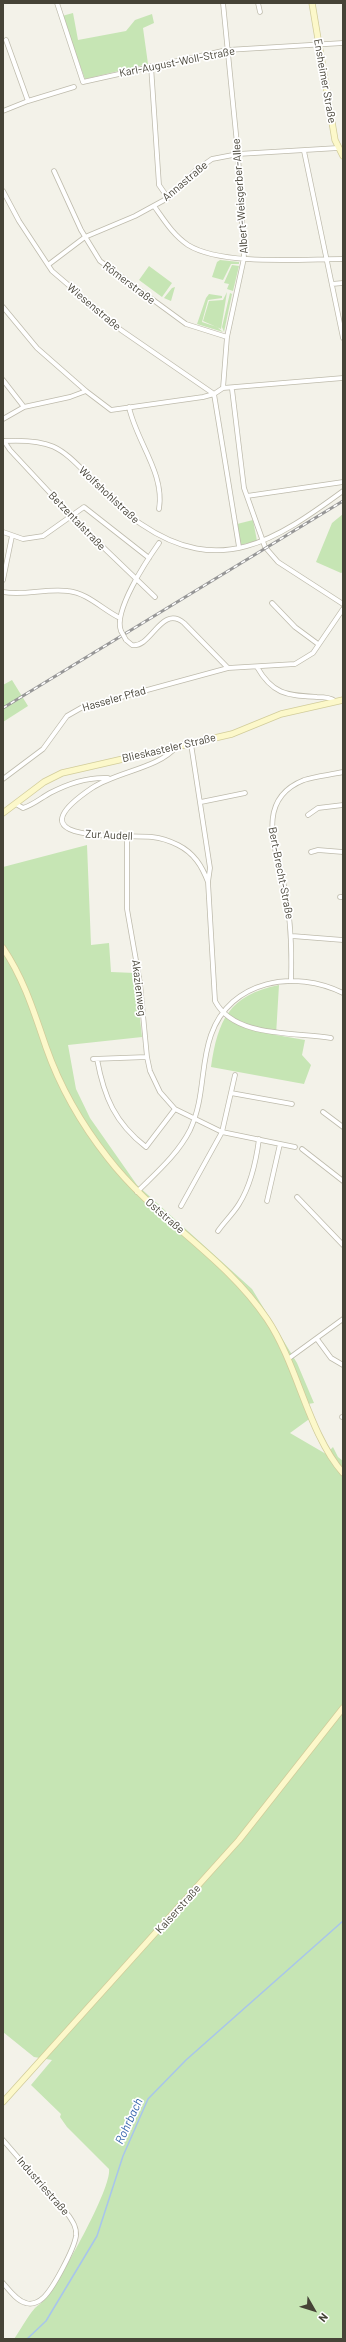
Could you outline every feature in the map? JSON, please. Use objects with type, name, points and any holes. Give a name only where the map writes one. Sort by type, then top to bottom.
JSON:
[{"type":"main road","name":"Ensheimer Straße","points":[[312,3],[338,148],[343,156]]},
{"type":"main road","name":"Blieskasteler Straße","points":[[3,814],[44,782],[62,773],[232,734],[287,712],[343,700]]},
{"type":"main road","name":"Oststraße","points":[[3,948],[23,981],[46,1048],[72,1105],[108,1158],[137,1192],[156,1210],[203,1248],[234,1277],[267,1319],[288,1359],[324,1444],[343,1473]]},
{"type":"main road","name":"Kaiserstraße","points":[[3,2102],[229,1851],[343,1708]]},
{"type":"street","name":"Karl-August-Woll-Straße","points":[[57,3],[83,82],[227,50],[343,43]]},
{"type":"street","name":"Albert-Weisgerber-Allee","points":[[223,388],[227,337],[244,258],[238,154],[227,50],[224,3]]},
{"type":"street","points":[[258,3],[260,12]]},
{"type":"street","points":[[6,40],[28,101]]},
{"type":"street","points":[[151,66],[159,185],[168,198]]},
{"type":"street","points":[[3,111],[28,101],[74,87]]},
{"type":"street","name":"Annastraße","points":[[48,265],[85,237],[154,206],[168,198],[206,162],[212,159],[238,154],[338,148]]},
{"type":"street","points":[[304,150],[343,338]]},
{"type":"street","name":"Römerstraße","points":[[54,171],[85,237],[100,261],[186,324],[227,337]]},
{"type":"street","name":"Wiesenstraße","points":[[3,191],[48,265],[67,286],[121,330],[214,394]]},
{"type":"street","points":[[154,206],[170,229],[188,245],[217,255],[244,258],[343,258]]},
{"type":"street","points":[[332,284],[343,283]]},
{"type":"street","points":[[3,307],[37,348],[93,397],[111,410],[214,394],[223,388],[232,389],[343,378]]},
{"type":"street","points":[[3,380],[24,407]]},
{"type":"street","points":[[232,389],[242,478],[262,542],[268,554],[343,604]]},
{"type":"street","points":[[3,419],[24,407],[70,397],[86,390]]},
{"type":"street","points":[[214,394],[239,547]]},
{"type":"street","points":[[129,407],[135,428],[157,479],[159,509]]},
{"type":"street","name":"Wolfshohlstraße","points":[[4,441],[33,440],[51,445],[67,456],[132,518],[177,544],[201,550],[239,547],[262,542],[300,522],[343,491]]},
{"type":"street","name":"Betzentalstraße","points":[[4,441],[10,450],[72,516],[155,597]]},
{"type":"street","points":[[247,496],[343,482]]},
{"type":"street","points":[[3,532],[12,536],[29,539],[43,536],[84,507],[149,558]]},
{"type":"street","points":[[3,580],[12,536]]},
{"type":"street","points":[[159,543],[135,579],[120,618],[122,631],[126,640],[132,644],[139,644],[167,619],[176,618],[184,623],[228,668]]},
{"type":"street","points":[[3,592],[26,593],[69,591],[86,597],[120,618]]},
{"type":"street","points":[[272,603],[295,627],[318,644]]},
{"type":"street","name":"Hasseler Pfad","points":[[3,779],[43,749],[68,716],[81,708],[228,668],[295,664],[313,653],[343,609]]},
{"type":"street","points":[[257,667],[269,684],[280,693],[326,697],[335,701]]},
{"type":"street","points":[[191,744],[210,868],[208,882],[215,1001],[223,1013],[234,1022],[251,1028],[331,1038]]},
{"type":"street","name":"Zur Audell","points":[[176,746],[158,760],[108,778],[75,801],[64,816],[64,823],[70,830],[82,834],[152,837],[177,844],[197,860],[208,882]]},
{"type":"street","name":"Bert-Brecht-Straße","points":[[291,980],[292,936],[289,910],[273,836],[272,818],[285,794],[304,780],[343,772]]},
{"type":"street","points":[[16,804],[23,808],[70,785],[87,780],[108,778]]},
{"type":"street","points":[[201,802],[245,793]]},
{"type":"street","points":[[308,816],[318,808],[343,805]]},
{"type":"street","name":"Akazienweg","points":[[127,837],[127,909],[140,983],[147,1057],[150,1071],[160,1092],[176,1109],[194,1120],[222,1132],[295,1147]]},
{"type":"street","points":[[311,852],[318,850],[343,852]]},
{"type":"street","points":[[292,936],[343,940]]},
{"type":"street","points":[[137,1192],[178,1149],[194,1120],[200,1101],[211,1035],[223,1013],[234,1000],[255,987],[273,982],[291,980],[313,982],[343,992]]},
{"type":"street","points":[[147,1057],[95,1059],[108,1098],[119,1121],[146,1147],[176,1109]]},
{"type":"street","points":[[181,1206],[222,1132],[235,1074]]},
{"type":"street","points":[[231,1093],[292,1104]]},
{"type":"street","points":[[323,1112],[343,1127]]},
{"type":"street","points":[[218,1231],[238,1205],[246,1191],[256,1161],[259,1139]]},
{"type":"street","points":[[267,1202],[280,1144]]},
{"type":"street","points":[[302,1149],[343,1181]]},
{"type":"street","points":[[297,1197],[343,1245]]},
{"type":"street","points":[[288,1359],[343,1319]]},
{"type":"street","points":[[317,1339],[331,1358],[343,1365]]},
{"type":"street","name":"Industriestraße","points":[[3,2140],[69,2216],[76,2234],[73,2247],[54,2281],[40,2301],[32,2304],[22,2302],[3,2284]]},
{"type":"green space","points":[[73,13],[78,40],[126,31],[135,20],[152,14],[154,23],[143,28],[148,64],[85,79],[62,16]]},
{"type":"green space","points":[[220,260],[239,262],[239,264],[231,264],[223,280],[212,277],[217,262]]},
{"type":"green space","points":[[232,265],[239,266],[233,291],[227,289],[229,284],[224,283]]},
{"type":"green space","points":[[149,266],[172,283],[162,297],[139,280]]},
{"type":"green space","points":[[175,287],[171,301],[164,298],[172,288]]},
{"type":"green space","points":[[227,292],[221,329],[203,321],[209,301],[223,300]]},
{"type":"green space","points":[[230,293],[232,294],[224,332],[222,327]]},
{"type":"green space","points":[[209,294],[222,296],[222,298],[208,300],[202,322],[217,327],[223,332],[197,324],[206,298]]},
{"type":"green space","points":[[343,514],[343,572],[341,573],[316,562],[332,523]]},
{"type":"green space","points":[[253,520],[257,541],[240,545],[237,524]]},
{"type":"green space","points":[[12,680],[28,706],[3,722],[3,685]]},
{"type":"green space","points":[[87,845],[91,945],[109,943],[111,972],[135,973],[142,1037],[68,1045],[76,1089],[90,1118],[137,1185],[252,1289],[297,1363],[314,1403],[308,1404],[312,1417],[290,1433],[326,1454],[333,1447],[338,1457],[343,1461],[343,2339],[14,2339],[35,2308],[46,2298],[53,2288],[73,2254],[102,2195],[108,2179],[109,2169],[67,2127],[60,2117],[61,2114],[31,2085],[52,2060],[34,2057],[3,2032],[3,867]]},
{"type":"green space","points":[[279,985],[276,1035],[305,1040],[302,1055],[311,1065],[304,1084],[211,1067],[214,1050],[222,1023],[229,1012],[237,1003],[248,995],[262,989]]},
{"type":"waterway","name":"Rohrbach","points":[[27,2339],[46,2321],[97,2236],[123,2156],[148,2099],[186,2060],[343,1921]]},
{"type":"railway","points":[[3,708],[343,501]]}]
